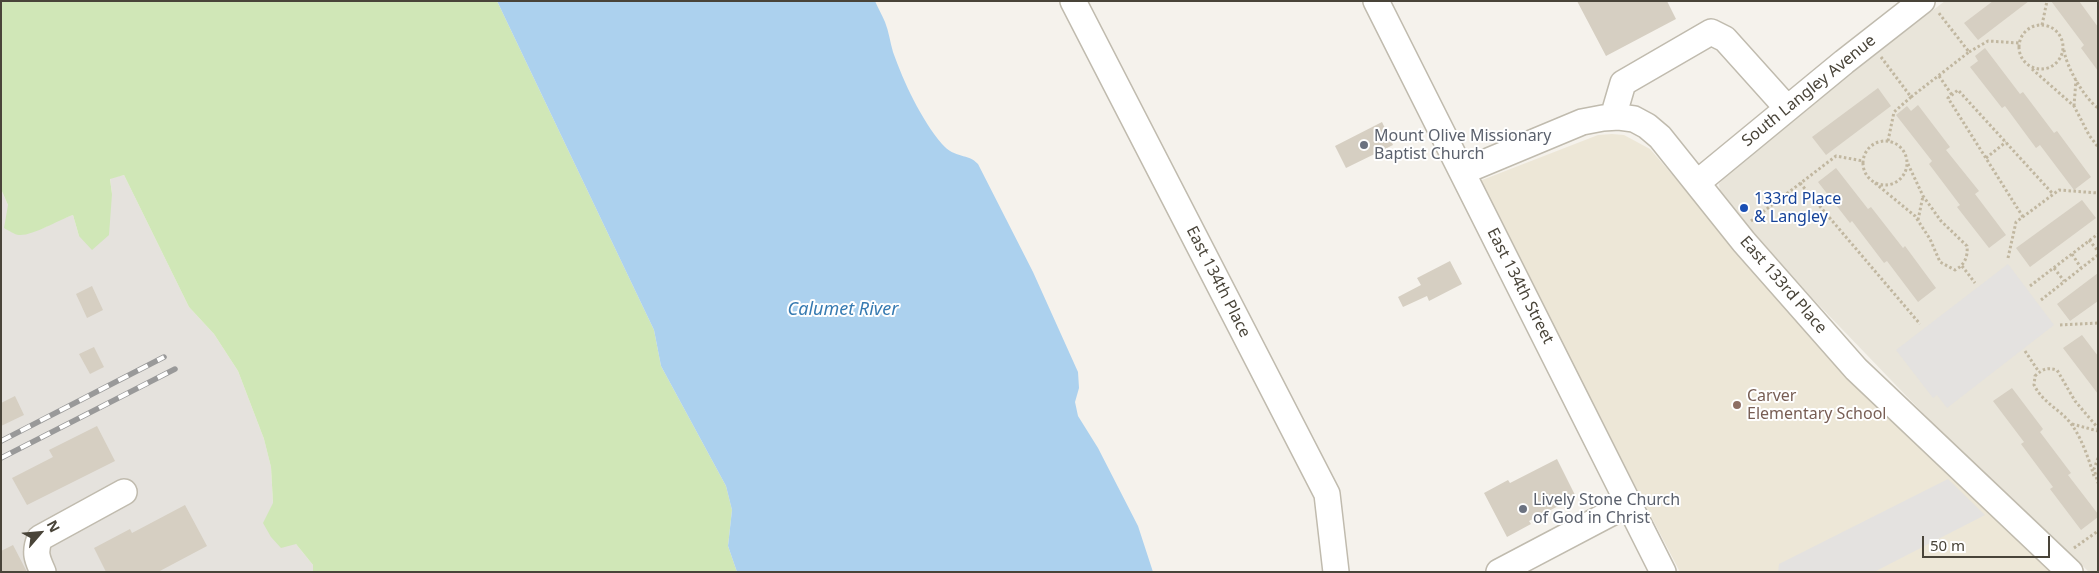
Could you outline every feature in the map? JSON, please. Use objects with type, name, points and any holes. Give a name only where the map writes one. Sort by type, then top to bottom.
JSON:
[{"type":"street","name":"East 134th Place","points":[[1073,1],[1327,494],[1336,572]]},
{"type":"street","name":"East 134th Street","points":[[1376,1],[1664,572]]},
{"type":"street","name":"South Langley Avenue","points":[[1697,184],[1858,51],[1930,6]]},
{"type":"street","points":[[1614,117],[1623,83],[1711,32],[1726,39],[1787,108]]},
{"type":"street","name":"East 133rd Place","points":[[1462,172],[1582,122],[1614,117],[1634,119],[1646,126],[1660,137],[1744,242],[1856,369],[2071,561]]},
{"type":"street","points":[[43,572],[37,559],[36,548],[40,538],[124,492]]},
{"type":"street","points":[[1499,572],[1630,503]]},
{"type":"path","points":[[2042,25],[2046,1]]},
{"type":"path","points":[[1930,6],[1969,52]]},
{"type":"path","points":[[2098,108],[2093,104],[2076,79],[2065,58],[2063,44],[2058,33],[2048,26],[2042,25],[2027,30],[2020,38],[2021,59],[2074,106],[2088,135],[2098,147]]},
{"type":"path","points":[[1888,141],[1894,112],[1969,52],[1988,41],[2019,43]]},
{"type":"path","points":[[2029,66],[2041,70],[2053,66],[2061,57],[2063,44]]},
{"type":"path","points":[[1879,54],[1911,97]]},
{"type":"path","points":[[1939,76],[1952,95]]},
{"type":"path","points":[[2074,106],[2076,79]]},
{"type":"path","points":[[2023,217],[1948,98],[1958,90],[2053,194]]},
{"type":"path","points":[[1888,141],[1900,146],[1907,157],[1908,164],[1923,196],[1941,221],[1967,246],[1968,254],[1962,266],[1955,270],[1940,262],[1930,239],[1918,220],[1866,174],[1863,161],[1871,146],[1888,141]]},
{"type":"path","points":[[1986,158],[2006,142]]},
{"type":"path","points":[[1748,223],[1836,156],[1863,161]]},
{"type":"path","points":[[1875,183],[1890,185],[1897,182],[1902,177],[1908,164]]},
{"type":"path","points":[[1800,183],[1920,324]]},
{"type":"path","points":[[2008,258],[2016,222],[2053,194],[2059,190],[2098,193]]},
{"type":"path","points":[[1918,220],[1923,196]]},
{"type":"path","points":[[2030,286],[2098,234]]},
{"type":"path","points":[[2089,240],[2098,251]]},
{"type":"path","points":[[2072,254],[2081,268]]},
{"type":"path","points":[[2041,300],[2098,255]]},
{"type":"path","points":[[1962,266],[1975,283]]},
{"type":"path","points":[[2054,268],[2064,281]]},
{"type":"path","points":[[2060,325],[2098,323]]},
{"type":"path","points":[[2025,351],[2039,372]]},
{"type":"path","points":[[2098,430],[2075,401],[2057,370],[2049,368],[2039,372],[2034,379],[2036,390],[2043,400],[2055,408],[2071,424],[2087,454],[2098,484]]},
{"type":"path","points":[[2071,424],[2098,430]]},
{"type":"path","points":[[2094,476],[2094,469],[2098,458]]},
{"type":"path","points":[[2071,561],[2098,531]]},
{"type":"shaded area","points":[[1945,1],[2098,1],[2098,572],[2089,572],[1942,433],[1813,299],[1730,206],[1720,192],[1719,184],[1728,173],[1855,69]]},
{"type":"shaded area","name":"Carver Elementary School","points":[[1598,135],[1624,135],[1650,149],[1756,271],[2052,572],[1680,572],[1477,182]]},
{"type":"shaded area","points":[[124,175],[189,307],[214,334],[238,371],[264,439],[271,467],[273,503],[296,544],[313,565],[313,572],[1,572],[1,189],[8,205],[41,229],[73,215],[79,236],[112,194],[110,178]]},
{"type":"shaded area","points":[[2008,264],[2054,325],[1947,408],[1937,395],[1933,398],[1896,350]]},
{"type":"shaded area","points":[[1948,479],[1985,515],[1874,572],[1778,572],[1779,564]]},
{"type":"green space","points":[[1,1],[497,1],[654,330],[661,366],[726,486],[732,510],[728,546],[737,572],[313,572],[313,565],[296,544],[281,548],[271,537],[263,523],[273,503],[271,467],[264,439],[238,371],[214,334],[189,307],[124,175],[110,179],[112,194],[109,235],[92,250],[79,236],[73,215],[25,235],[17,235],[4,228],[8,205],[1,189]]},
{"type":"water","name":"Calumet River","points":[[497,1],[875,1],[886,26],[897,64],[920,112],[934,134],[947,149],[970,158],[978,164],[1033,272],[1078,372],[1079,388],[1075,402],[1078,416],[1098,448],[1138,526],[1153,572],[737,572],[728,546],[732,510],[726,486],[661,366],[654,330]]},
{"type":"building","points":[[1577,1],[1667,1],[1676,19],[1606,56]]},
{"type":"building","points":[[1993,1],[2029,1],[1978,40],[1964,23]]},
{"type":"building","points":[[2051,1],[2079,1],[2098,27],[2098,71],[2081,48],[2084,45]]},
{"type":"building","points":[[1985,48],[2020,94],[2023,92],[2054,133],[2057,131],[2091,177],[2074,190],[2040,145],[2036,148],[2005,106],[2002,108],[1970,67],[1978,61],[1975,56]]},
{"type":"building","points":[[1878,88],[1891,106],[1826,155],[1812,137]]},
{"type":"building","points":[[1918,105],[1950,147],[1946,150],[1979,191],[1975,194],[2006,235],[1989,248],[1957,207],[1960,205],[1929,164],[1932,161],[1896,115],[1907,106],[1911,111]]},
{"type":"building","name":"Mount Olive Missionary Baptist Church","points":[[1382,122],[1393,145],[1346,168],[1335,146]]},
{"type":"building","points":[[1836,168],[1868,209],[1871,207],[1903,248],[1905,246],[1936,288],[1918,302],[1887,261],[1884,263],[1852,221],[1850,223],[1818,182]]},
{"type":"building","points":[[2082,200],[2096,218],[2030,267],[2016,248]]},
{"type":"building","points":[[1450,261],[1462,284],[1429,301],[1427,296],[1403,307],[1398,297],[1421,285],[1417,278]]},
{"type":"building","points":[[2098,273],[2098,301],[2070,321],[2057,304]]},
{"type":"building","points":[[92,286],[103,310],[87,318],[76,294]]},
{"type":"building","points":[[2082,335],[2098,356],[2098,394],[2063,348]]},
{"type":"building","points":[[94,347],[104,367],[90,374],[79,354]]},
{"type":"building","points":[[2012,388],[2043,429],[2040,432],[2071,473],[2068,475],[2098,514],[2098,517],[2081,530],[2050,489],[2053,487],[2021,444],[2024,442],[1993,401]]},
{"type":"building","points":[[15,396],[24,415],[1,426],[1,403]]},
{"type":"building","points":[[97,426],[115,461],[27,505],[12,478],[53,457],[49,450]]},
{"type":"building","name":"Lively Stone Church of God in Christ","points":[[1557,459],[1576,497],[1529,521],[1531,524],[1507,537],[1484,493],[1508,480],[1510,483]]},
{"type":"building","points":[[185,505],[207,546],[158,572],[106,572],[94,548],[130,529],[132,533]]},
{"type":"building","points":[[13,545],[27,572],[1,572],[1,551]]},
{"type":"railway","points":[[1,441],[164,357]]},
{"type":"railway","points":[[1,458],[175,369]]},
{"type":"place","name":"Mount Olive Missionary Baptist Church","points":[[1364,145]]},
{"type":"place","name":"133rd Place & Langley","points":[[1744,208]]},
{"type":"place","name":"Carver Elementary School","points":[[1737,405]]},
{"type":"place","name":"Lively Stone Church of God in Christ","points":[[1523,509]]}]
